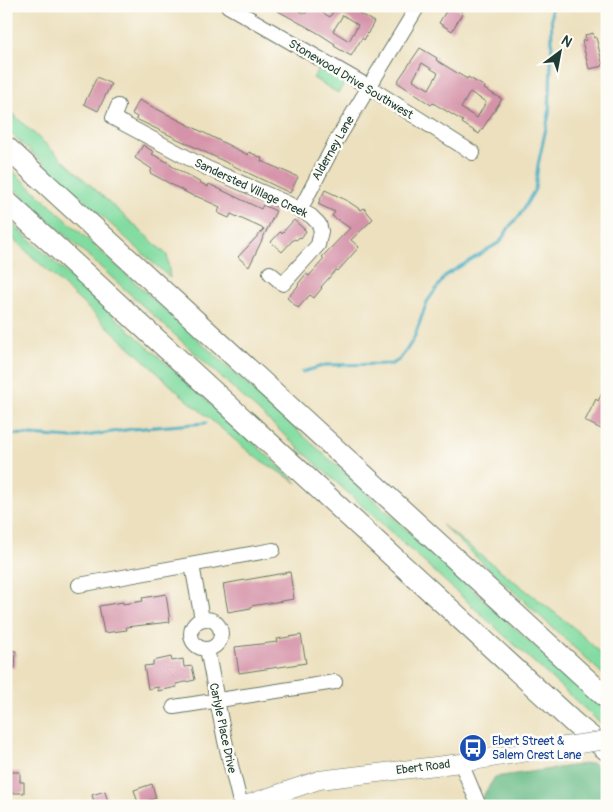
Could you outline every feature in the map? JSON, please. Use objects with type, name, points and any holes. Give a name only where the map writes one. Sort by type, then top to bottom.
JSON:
[{"type":"highway","points":[[6,148],[607,698]]},
{"type":"highway","points":[[6,201],[568,717],[607,750]]},
{"type":"main road","name":"Ebert Road","points":[[241,806],[319,780],[460,763],[607,740]]},
{"type":"street","name":"Stonewood Drive Southwest","points":[[228,6],[369,87],[473,152]]},
{"type":"street","name":"Alderney Lane","points":[[300,210],[335,143],[418,6]]},
{"type":"street","name":"Sandersted Village Creek","points":[[118,106],[113,118],[215,172],[311,216],[321,231],[318,245],[283,284],[270,273]]},
{"type":"street","points":[[79,585],[273,550]]},
{"type":"street","points":[[192,565],[202,619]]},
{"type":"street","points":[[202,619],[212,620],[218,625],[221,632],[220,640],[215,646],[207,649],[199,648],[193,643],[190,635],[192,627],[197,621],[202,619]]},
{"type":"street","name":"Carlyle Place Drive","points":[[207,649],[225,741],[241,806]]},
{"type":"street","points":[[174,707],[335,682]]},
{"type":"street","points":[[460,763],[479,806]]},
{"type":"green space","points":[[321,66],[345,82],[338,93],[313,78]]},
{"type":"green space","points":[[6,108],[167,255],[170,278],[6,129]]},
{"type":"green space","points":[[6,165],[607,712],[607,729],[6,181]]},
{"type":"green space","points":[[6,218],[297,483],[254,456],[178,392],[6,232]]},
{"type":"green space","points":[[442,525],[573,627],[607,659],[607,678]]},
{"type":"green space","points":[[593,763],[607,776],[607,806],[479,806],[495,777]]},
{"type":"building","points":[[269,6],[292,6],[305,14],[311,6],[330,17],[334,10],[328,6],[352,6],[358,10],[357,12],[374,22],[364,40],[362,38],[351,56],[334,46],[335,44]],"holes":[[[343,15],[358,25],[349,41],[333,31]]]},
{"type":"building","points":[[449,6],[463,12],[452,31],[439,23]]},
{"type":"building","points":[[593,33],[594,38],[596,37],[603,66],[589,69],[582,41],[586,40],[585,35]]},
{"type":"building","points":[[420,48],[437,58],[436,60],[467,79],[468,77],[485,87],[484,89],[502,99],[479,134],[462,123],[463,121],[433,103],[431,105],[397,82]],"holes":[[[422,63],[438,73],[429,89],[413,80]],[[470,92],[486,102],[477,118],[461,108]]]},
{"type":"building","points":[[97,77],[111,84],[98,111],[84,104]]},
{"type":"building","points":[[139,100],[248,155],[249,152],[262,158],[261,161],[298,177],[290,193],[136,119],[137,117],[132,114]]},
{"type":"building","points":[[143,145],[154,152],[152,154],[208,187],[209,184],[261,209],[263,205],[276,211],[249,267],[238,257],[264,229],[231,214],[229,218],[218,213],[220,207],[195,197],[150,173],[152,169],[135,158]]},
{"type":"building","points":[[325,190],[361,210],[364,208],[373,219],[351,240],[359,247],[321,287],[314,298],[310,295],[298,308],[287,298],[306,274],[309,276],[324,259],[322,257],[350,228],[332,216],[335,212],[318,204]]},
{"type":"building","points":[[294,220],[306,231],[301,238],[294,239],[282,252],[271,242]]},
{"type":"building","points":[[607,384],[607,432],[585,421],[596,399],[598,401]]},
{"type":"building","points":[[290,572],[294,599],[228,612],[223,584]]},
{"type":"building","points":[[166,594],[170,622],[126,627],[127,630],[104,633],[99,606],[143,601],[142,598]]},
{"type":"building","points":[[301,635],[306,663],[239,673],[235,647],[278,642],[277,639]]},
{"type":"building","points":[[6,650],[16,651],[15,668],[6,667]]},
{"type":"building","points":[[171,657],[172,661],[183,659],[184,667],[192,666],[195,680],[176,684],[177,687],[158,691],[158,687],[148,689],[144,666],[153,665],[153,661]]},
{"type":"building","points":[[6,772],[20,772],[20,782],[24,782],[24,793],[6,793]]},
{"type":"building","points":[[152,784],[156,798],[147,801],[147,804],[139,806],[134,790]]},
{"type":"building","points":[[105,791],[109,806],[95,806],[92,795]]},
{"type":"waterway","points":[[302,372],[326,365],[392,364],[399,360],[414,338],[427,302],[446,275],[500,242],[520,215],[535,189],[549,114],[552,41],[551,6]]},
{"type":"waterway","points":[[6,436],[17,434],[72,438],[132,429],[206,423]]},
{"type":"place","name":"Ebert Street & Salem Crest Lane","points":[[473,748]]}]
